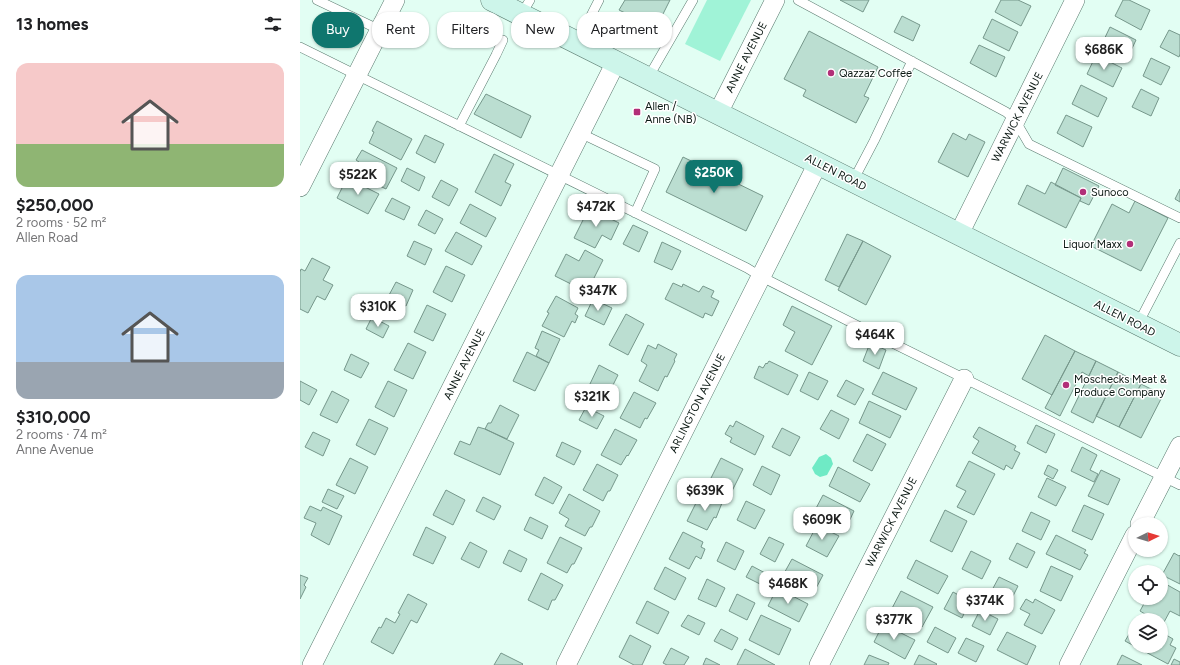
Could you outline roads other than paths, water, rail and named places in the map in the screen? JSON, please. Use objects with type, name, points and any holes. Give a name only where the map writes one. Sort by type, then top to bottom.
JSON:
[{"type":"main road","name":"ALLEN ROAD","points":[[492,0],[526,7],[577,43]]},
{"type":"main road","name":"ALLEN ROAD","points":[[587,48],[1138,324],[1179,342]]},
{"type":"street","points":[[389,12],[395,0]]},
{"type":"street","name":"ANNE AVENUE","points":[[718,113],[775,0]]},
{"type":"street","name":"WARWICK AVENUE","points":[[959,234],[1075,0]]},
{"type":"street","points":[[300,187],[372,46]]},
{"type":"street","name":"ANNE AVENUE","points":[[312,665],[616,62]]},
{"type":"street","name":"ARLINGTON AVENUE","points":[[566,665],[818,163]]},
{"type":"street","name":"WARWICK AVENUE","points":[[819,665],[964,379]]},
{"type":"street","points":[[1145,517],[1172,481],[1180,446]]},
{"type":"street","points":[[1069,665],[1128,549]]},
{"type":"lane","points":[[317,0],[372,26]]},
{"type":"lane","points":[[593,12],[599,0]]},
{"type":"lane","points":[[648,78],[692,0]]},
{"type":"lane","points":[[798,0],[1006,112],[1015,120],[1029,144],[1180,218]]},
{"type":"lane","points":[[300,47],[747,268],[760,276],[964,379],[1172,481]]},
{"type":"lane","points":[[459,126],[499,48]]},
{"type":"lane","points":[[853,181],[912,61]]},
{"type":"lane","points":[[580,133],[655,169],[635,213]]},
{"type":"lane","points":[[1138,324],[1180,243]]},
{"type":"place","name":"Qazzaz Coffee","points":[[831,73]]},
{"type":"place","name":"Allen / Anne (NB)","points":[[637,112]]},
{"type":"place","name":"Sunoco","points":[[1083,192]]},
{"type":"place","name":"Liquor Maxx","points":[[1130,244]]},
{"type":"place","name":"Moschecks Meat & Produce Company","points":[[1066,385]]}]
